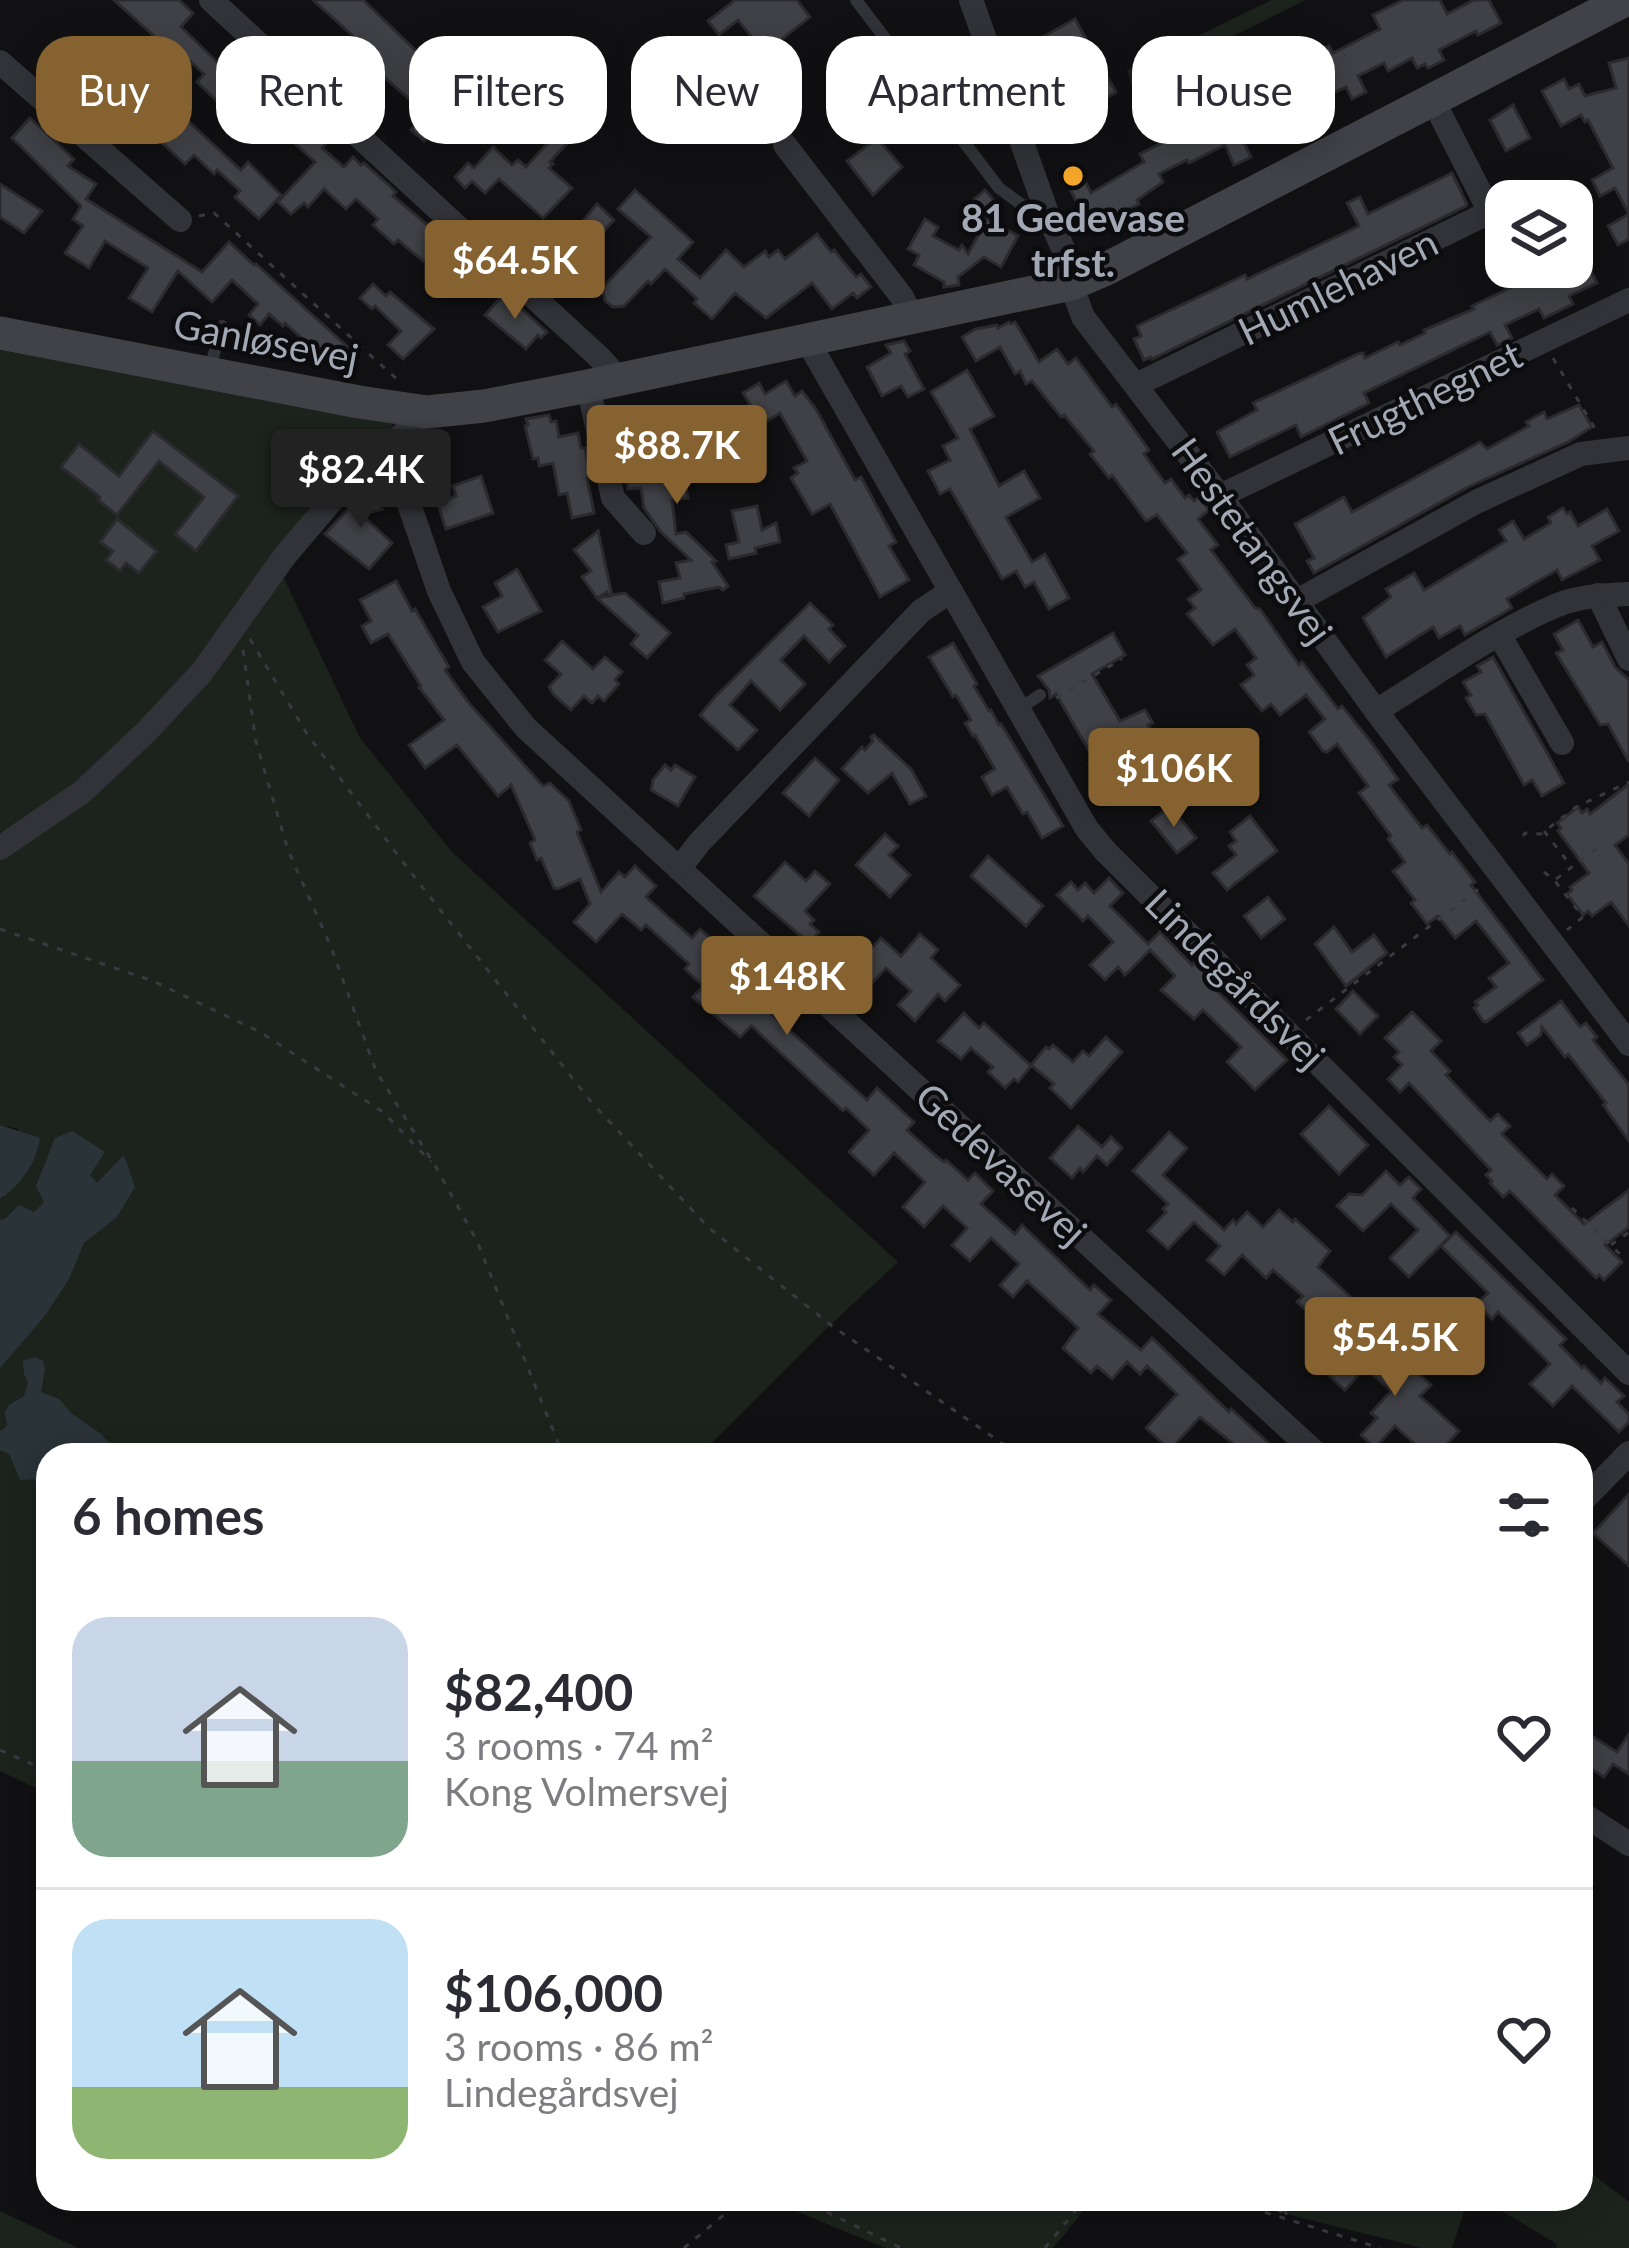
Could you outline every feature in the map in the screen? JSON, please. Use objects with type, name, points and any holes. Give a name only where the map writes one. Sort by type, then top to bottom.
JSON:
[{"type":"street","points":[[212,0],[586,345],[604,383],[614,497],[644,533]]},
{"type":"street","name":"Hestetangsvej","points":[[971,0],[1065,253],[1083,317],[1376,712],[1627,1036]]},
{"type":"street","name":"Ganløsevej","points":[[0,333],[418,410],[484,406],[604,383],[1071,284],[1624,0]]},
{"type":"street","points":[[1,67],[180,220]]},
{"type":"street","name":"Humlehaven","points":[[1136,385],[1490,212],[1432,100]]},
{"type":"street","points":[[784,145],[902,297],[912,318]]},
{"type":"street","name":"Frugthegnet","points":[[1220,496],[1629,299]]},
{"type":"street","name":"Lindegårdsvej","points":[[807,340],[951,591],[1029,702],[1087,829],[1629,1373]]},
{"type":"street","points":[[0,848],[82,792],[146,732],[202,672],[284,557],[418,410]]},
{"type":"street","points":[[1297,601],[1476,502],[1582,454],[1618,449]]},
{"type":"street","name":"Gedevasevej","points":[[398,472],[439,591],[473,662],[526,728],[1305,1443]]},
{"type":"street","points":[[679,868],[921,611],[951,591]]},
{"type":"street","points":[[1376,712],[1558,604],[1629,594]]},
{"type":"street","points":[[1598,596],[1629,659]]},
{"type":"street","points":[[1499,636],[1562,743]]},
{"type":"street","points":[[1593,1490],[1629,1453]]},
{"type":"street","points":[[1593,1821],[1629,1844]]},
{"type":"lane","points":[[856,0],[999,188],[1022,205],[1046,210]]},
{"type":"lane","points":[[208,373],[222,326]]},
{"type":"path","points":[[180,220],[214,213],[410,390],[418,410]]},
{"type":"path","points":[[1544,340],[1618,449]]},
{"type":"path","points":[[238,619],[256,742],[288,850],[331,947],[376,1071],[477,1241],[558,1443]]},
{"type":"path","points":[[238,619],[307,734],[592,1103],[709,1228],[832,1326],[1002,1443]]},
{"type":"path","points":[[1029,702],[1046,704],[1122,659]]},
{"type":"path","points":[[1523,836],[1544,832],[1576,807],[1629,782]]},
{"type":"path","points":[[1544,832],[1572,867]]},
{"type":"path","points":[[1554,880],[1600,845]]},
{"type":"path","points":[[1544,872],[1582,917],[1552,943]]},
{"type":"path","points":[[1290,1032],[1499,874]]},
{"type":"path","points":[[0,928],[153,982],[260,1032],[383,1112],[437,1169]]},
{"type":"path","points":[[1572,1208],[1622,1256]]},
{"type":"path","points":[[1611,1245],[1629,1232]]},
{"type":"path","points":[[0,1750],[36,1766]]},
{"type":"path","points":[[684,2248],[729,2211]]},
{"type":"path","points":[[825,2211],[901,2248]]},
{"type":"path","points":[[1045,2248],[1075,2211]]},
{"type":"path","points":[[1265,2211],[1379,2248]]},
{"type":"path","points":[[1280,2211],[1287,2217]]},
{"type":"path","points":[[1285,2211],[1287,2217]]},
{"type":"shaded area","points":[[1272,0],[1305,0],[1233,36],[1197,36]]},
{"type":"shaded area","points":[[0,342],[395,417],[389,435],[281,572],[360,738],[452,852],[898,1262],[712,1443],[36,1443],[36,1788],[0,1771],[0,1199],[4,1198],[18,1129],[0,1125]]},
{"type":"shaded area","points":[[0,1125],[40,1138],[26,1173],[0,1199]]},
{"type":"shaded area","points":[[72,1131],[105,1152],[90,1175],[97,1183],[124,1155],[135,1187],[117,1217],[84,1243],[69,1279],[44,1317],[0,1368],[0,1220],[19,1205],[34,1212],[44,1202],[36,1186],[55,1138]]},
{"type":"shaded area","points":[[35,1357],[43,1361],[41,1392],[59,1399],[109,1443],[36,1443],[36,1479],[20,1480],[9,1454],[0,1450],[0,1431],[7,1426],[9,1405],[24,1396],[28,1382],[23,1361]]},
{"type":"shaded area","points":[[1593,2174],[1629,2202],[1629,2248],[1556,2248],[1557,2244],[1502,2211],[1593,2211]]},
{"type":"shaded area","points":[[0,2211],[78,2248],[0,2248]]},
{"type":"shaded area","points":[[796,2211],[1083,2211],[1053,2248],[885,2248]]},
{"type":"shaded area","points":[[1274,2211],[1464,2211],[1452,2248],[1423,2248]]},
{"type":"building","points":[[114,0],[179,0],[193,13],[181,27],[190,36],[154,36]]},
{"type":"building","points":[[313,0],[363,0],[409,44],[409,99],[385,78],[385,36],[353,36]]},
{"type":"building","points":[[735,0],[797,0],[810,17],[786,36],[751,36],[738,20],[719,35],[708,21]]},
{"type":"building","points":[[1403,0],[1440,0],[1447,14],[1474,0],[1489,0],[1501,23],[1439,50],[1444,60],[1428,68],[1425,64],[1417,68],[1412,58],[1388,71],[1384,63],[1358,76],[1366,92],[1352,99],[1346,87],[1335,92],[1335,52],[1380,29],[1373,15]]},
{"type":"building","points":[[1075,19],[1085,36],[1045,36]]},
{"type":"building","points":[[192,38],[216,61],[216,100],[197,82],[204,74],[192,63]]},
{"type":"building","points":[[1629,58],[1629,214],[1615,188],[1600,196],[1592,180],[1613,168],[1588,120],[1581,115],[1561,126],[1542,91],[1564,79],[1569,89],[1579,84],[1585,96],[1616,88],[1609,63]]},
{"type":"building","points":[[1513,105],[1530,138],[1506,151],[1490,120]]},
{"type":"building","points":[[30,118],[36,124],[36,144],[58,144],[74,159],[68,166],[96,184],[86,199],[202,272],[229,242],[350,349],[333,367],[322,357],[318,360],[285,323],[269,314],[260,325],[249,315],[258,304],[232,280],[212,302],[178,271],[152,312],[129,298],[148,268],[105,241],[89,268],[65,253],[83,226],[73,219],[81,206],[12,138]]},
{"type":"building","points":[[192,125],[241,170],[248,162],[281,195],[259,219],[235,197],[240,191],[217,170],[214,174],[194,155],[185,164],[163,144],[192,144]]},
{"type":"building","points":[[295,144],[326,144],[322,148],[344,167],[353,157],[364,163],[396,192],[393,196],[462,254],[459,256],[478,279],[465,294],[425,259],[398,240],[394,244],[373,225],[378,219],[356,199],[346,209],[324,189],[308,207],[304,203],[291,214],[278,202],[315,162]]},
{"type":"building","points":[[547,144],[566,144],[549,168],[572,188],[543,218],[499,179],[485,193],[472,181],[465,188],[455,177],[468,163],[474,168],[493,147],[512,165],[518,160],[526,167]]},
{"type":"building","points":[[869,144],[882,144],[902,167],[873,195],[847,161]]},
{"type":"building","points":[[1160,144],[1244,144],[1251,157],[1234,165],[1225,145],[1187,160],[1159,174],[1163,182],[1137,200],[1139,204],[1090,230],[1063,175],[1078,167],[1091,193],[1144,162],[1140,154]]},
{"type":"building","points":[[1452,173],[1466,206],[1144,360],[1134,339],[1141,336],[1137,326],[1359,226],[1347,203],[1360,197],[1368,214]]},
{"type":"building","points":[[0,184],[42,211],[24,233],[0,217]]},
{"type":"building","points":[[635,190],[693,242],[678,259],[700,278],[726,250],[744,267],[765,251],[769,257],[778,250],[785,259],[817,234],[871,287],[857,298],[853,293],[832,309],[812,283],[766,318],[735,293],[712,319],[665,269],[624,306],[613,307],[605,301],[605,285],[651,237],[618,209]]},
{"type":"building","points":[[985,190],[1000,208],[988,219],[1018,236],[1001,267],[984,257],[958,277],[959,285],[944,287],[944,282],[914,265],[919,255],[908,249],[925,219],[938,227],[933,236],[959,250],[962,245],[968,254],[987,219],[972,201]]},
{"type":"building","points":[[597,204],[614,220],[586,255],[569,238]]},
{"type":"building","points":[[1629,214],[1629,239],[1618,245],[1608,226]]},
{"type":"building","points":[[373,284],[386,296],[390,292],[434,329],[403,359],[388,345],[401,331],[360,298]]},
{"type":"building","points":[[1510,288],[1586,288],[1569,296],[1573,304],[1544,318],[1539,309],[1505,325],[1512,338],[1497,345],[1490,332],[1364,393],[1369,403],[1301,437],[1296,425],[1230,457],[1217,432],[1257,410],[1253,403],[1358,354],[1365,358],[1400,345],[1474,309],[1472,306]]},
{"type":"building","points":[[502,296],[547,332],[526,349],[485,315]]},
{"type":"building","points":[[1015,322],[1039,362],[1057,349],[1068,364],[1076,358],[1149,450],[1144,454],[1165,483],[1171,479],[1185,498],[1189,495],[1194,501],[1199,497],[1209,510],[1198,519],[1218,545],[1211,550],[1299,665],[1302,662],[1371,742],[1398,779],[1389,785],[1422,828],[1427,825],[1452,852],[1475,882],[1471,885],[1543,980],[1483,1021],[1475,1002],[1496,987],[1489,978],[1509,963],[1476,921],[1455,938],[1438,916],[1427,924],[1393,871],[1405,862],[1359,793],[1368,786],[1337,744],[1323,751],[1309,732],[1325,719],[1306,695],[1280,715],[1271,704],[1262,711],[1241,685],[1254,675],[1247,665],[1256,658],[1235,629],[1213,645],[1187,614],[1195,608],[1188,599],[1201,590],[1178,559],[1187,553],[1157,515],[1146,521],[1064,415],[1032,381],[1026,384],[1020,371],[1015,374],[1000,347],[976,361],[962,337]]},
{"type":"building","points":[[904,341],[910,351],[905,354],[924,389],[908,397],[901,386],[882,396],[867,367],[891,353],[886,345]]},
{"type":"building","points":[[967,370],[994,416],[970,429],[999,486],[1024,471],[1040,498],[1006,517],[1032,562],[1045,554],[1069,598],[1049,609],[1034,582],[1025,587],[1016,571],[1002,579],[950,489],[940,494],[928,471],[950,460],[943,446],[958,438],[931,392]]},
{"type":"building","points":[[786,381],[795,396],[802,391],[816,409],[896,542],[889,546],[909,580],[880,597],[830,504],[812,514],[791,478],[798,473],[794,468],[807,461],[780,413],[762,424],[743,393],[759,383],[765,394]]},
{"type":"building","points":[[1579,405],[1592,427],[1468,487],[1314,573],[1307,561],[1314,558],[1295,524],[1344,497],[1352,512],[1480,442],[1487,449],[1544,412],[1547,419]]},
{"type":"building","points":[[549,415],[551,422],[556,421],[559,437],[578,433],[581,448],[585,448],[594,513],[572,518],[567,493],[559,495],[553,463],[539,466],[538,458],[533,459],[526,419]]},
{"type":"building","points":[[704,423],[710,468],[705,468],[707,478],[685,481],[688,498],[672,500],[676,534],[686,532],[716,561],[712,562],[728,586],[663,603],[659,582],[680,578],[676,563],[691,560],[644,508],[641,488],[628,489],[622,465],[631,453],[635,460],[676,455],[672,429]]},
{"type":"building","points":[[153,431],[238,496],[196,551],[175,534],[204,497],[159,461],[117,515],[61,467],[79,444],[119,476]]},
{"type":"building","points":[[481,476],[493,513],[446,529],[437,502],[456,496],[453,486]]},
{"type":"building","points":[[375,487],[382,509],[362,515],[392,543],[369,569],[325,534],[361,495]]},
{"type":"building","points":[[757,506],[762,530],[776,523],[780,542],[729,559],[726,545],[739,542],[732,511]]},
{"type":"building","points":[[1563,508],[1578,526],[1607,509],[1619,531],[1592,546],[1600,560],[1562,580],[1557,570],[1507,599],[1512,608],[1465,635],[1460,626],[1439,638],[1433,627],[1386,657],[1363,618],[1391,597],[1386,589],[1414,573],[1424,590],[1506,541],[1499,530],[1513,521],[1524,539],[1551,523],[1548,517]]},
{"type":"building","points":[[117,519],[157,551],[139,573],[126,563],[120,571],[106,560],[113,551],[100,542]]},
{"type":"building","points":[[598,531],[612,595],[625,593],[670,633],[647,658],[631,644],[638,635],[597,598],[582,577],[591,571],[574,550]]},
{"type":"building","points":[[517,569],[541,611],[498,632],[483,607],[502,596],[495,583]]},
{"type":"building","points":[[396,581],[468,702],[543,786],[550,783],[569,801],[601,892],[619,872],[625,877],[635,866],[656,886],[646,897],[692,938],[700,929],[761,979],[748,993],[867,1100],[877,1088],[914,1122],[907,1130],[936,1156],[968,1180],[975,1173],[993,1191],[981,1204],[1015,1234],[1022,1225],[1090,1290],[1094,1285],[1111,1300],[1098,1314],[1141,1350],[1152,1338],[1269,1443],[1232,1443],[1200,1417],[1176,1443],[1162,1443],[1146,1428],[1177,1394],[1147,1366],[1140,1374],[1127,1362],[1112,1379],[1097,1366],[1091,1373],[1063,1348],[1078,1328],[1027,1281],[1013,1297],[1000,1285],[1019,1264],[991,1238],[970,1261],[952,1245],[967,1228],[943,1206],[924,1227],[903,1207],[925,1182],[894,1153],[874,1175],[849,1152],[869,1130],[754,1028],[740,1037],[693,997],[703,986],[685,969],[689,964],[646,925],[641,930],[622,914],[596,942],[574,922],[590,904],[580,879],[554,888],[541,858],[537,860],[530,843],[535,840],[511,785],[498,796],[457,745],[425,768],[409,745],[444,720],[388,634],[371,643],[362,626],[371,621],[360,600]]},
{"type":"building","points":[[810,603],[833,625],[829,629],[845,646],[829,662],[804,636],[781,660],[805,684],[780,710],[751,681],[730,705],[757,730],[738,750],[700,715]]},
{"type":"building","points":[[1578,620],[1593,647],[1602,642],[1615,667],[1629,680],[1629,762],[1608,724],[1600,725],[1556,653],[1563,650],[1554,634]]},
{"type":"building","points":[[1113,633],[1125,655],[1092,674],[1120,721],[1145,710],[1153,723],[1135,737],[1154,769],[1106,798],[1089,764],[1095,761],[1056,694],[1050,698],[1038,676]]},
{"type":"building","points":[[562,641],[593,669],[605,657],[622,672],[615,680],[619,684],[604,701],[598,696],[592,703],[584,696],[571,710],[553,694],[549,687],[561,674],[545,660]]},
{"type":"building","points":[[953,643],[989,711],[1063,826],[1042,838],[1007,787],[992,795],[982,777],[995,769],[965,723],[971,720],[929,657]]},
{"type":"building","points":[[1493,657],[1564,783],[1542,796],[1532,780],[1524,785],[1485,714],[1476,715],[1466,698],[1471,695],[1463,682],[1481,672],[1477,666]]},
{"type":"building","points":[[874,735],[911,769],[926,796],[910,804],[892,773],[868,793],[842,769],[862,747],[865,750]]},
{"type":"building","points":[[815,758],[839,780],[809,816],[783,793]]},
{"type":"building","points":[[665,765],[671,770],[675,765],[695,777],[678,806],[651,790]]},
{"type":"building","points":[[1629,784],[1629,835],[1615,845],[1629,864],[1629,926],[1611,902],[1592,916],[1588,911],[1583,915],[1567,894],[1589,873],[1557,823],[1578,807],[1590,814]]},
{"type":"building","points":[[1170,806],[1196,838],[1177,853],[1151,821]]},
{"type":"building","points":[[1250,816],[1277,851],[1227,890],[1213,873],[1236,855],[1229,846],[1236,841],[1230,832]]},
{"type":"building","points":[[885,834],[898,846],[889,855],[910,875],[890,897],[856,865]]},
{"type":"building","points":[[988,856],[1043,906],[1026,926],[971,876]]},
{"type":"building","points":[[785,862],[806,881],[815,871],[830,884],[805,911],[819,932],[809,943],[754,896]]},
{"type":"building","points":[[1109,878],[1123,893],[1110,906],[1148,944],[1160,932],[1287,1060],[1255,1090],[1227,1062],[1241,1047],[1203,1010],[1194,1019],[1161,990],[1175,976],[1150,950],[1125,975],[1118,967],[1105,980],[1090,965],[1113,942],[1088,916],[1083,921],[1057,895],[1071,882],[1078,890],[1085,883],[1094,893]]},
{"type":"building","points":[[1268,897],[1285,919],[1261,938],[1244,916]]},
{"type":"building","points":[[1334,927],[1352,952],[1374,935],[1387,953],[1346,986],[1315,944]]},
{"type":"building","points":[[920,934],[938,950],[931,958],[960,985],[945,1001],[938,994],[915,1021],[898,1005],[911,991],[886,968],[873,982],[856,966],[881,938],[901,956]]},
{"type":"building","points":[[1353,991],[1378,1016],[1360,1034],[1336,1009]]},
{"type":"building","points":[[1561,1001],[1580,1027],[1586,1023],[1597,1037],[1593,1040],[1629,1085],[1629,1141],[1603,1105],[1606,1103],[1542,1027],[1541,1035],[1527,1045],[1518,1033]]},
{"type":"building","points":[[1412,1012],[1441,1041],[1431,1051],[1450,1071],[1446,1075],[1490,1121],[1498,1114],[1510,1126],[1502,1134],[1547,1179],[1552,1174],[1564,1186],[1555,1195],[1584,1224],[1629,1190],[1629,1227],[1605,1245],[1622,1262],[1604,1280],[1599,1275],[1596,1278],[1510,1191],[1503,1197],[1486,1175],[1491,1170],[1409,1083],[1400,1092],[1388,1079],[1402,1065],[1394,1057],[1399,1052],[1385,1038]]},
{"type":"building","points":[[964,1013],[979,1028],[984,1023],[1031,1066],[1018,1082],[1014,1079],[1005,1088],[988,1072],[993,1067],[971,1048],[961,1059],[938,1041]]},
{"type":"building","points":[[1106,1037],[1122,1052],[1071,1108],[1050,1088],[1054,1084],[1031,1065],[1053,1045],[1073,1062],[1083,1051],[1089,1056]]},
{"type":"building","points":[[1329,1106],[1368,1145],[1339,1174],[1301,1134]]},
{"type":"building","points":[[1078,1126],[1102,1147],[1111,1137],[1122,1148],[1107,1165],[1097,1156],[1072,1178],[1050,1158]]},
{"type":"building","points":[[1169,1132],[1187,1148],[1163,1175],[1224,1230],[1247,1212],[1263,1227],[1279,1210],[1330,1251],[1318,1267],[1354,1300],[1323,1335],[1306,1320],[1311,1314],[1297,1302],[1303,1296],[1273,1270],[1266,1278],[1242,1255],[1224,1275],[1207,1260],[1220,1246],[1194,1222],[1168,1249],[1148,1231],[1168,1204],[1133,1171]]},
{"type":"building","points":[[1386,1171],[1400,1185],[1409,1177],[1421,1189],[1413,1198],[1450,1236],[1409,1277],[1390,1258],[1418,1230],[1391,1204],[1363,1231],[1337,1206],[1349,1194],[1362,1195]]},
{"type":"building","points":[[1456,1232],[1566,1339],[1560,1345],[1582,1368],[1601,1383],[1605,1378],[1624,1396],[1617,1402],[1629,1414],[1629,1422],[1619,1432],[1572,1386],[1553,1406],[1530,1384],[1550,1364],[1498,1312],[1492,1319],[1477,1304],[1488,1293],[1441,1246]]},
{"type":"building","points":[[1358,1339],[1378,1357],[1385,1350],[1408,1371],[1412,1367],[1431,1385],[1420,1396],[1459,1431],[1448,1443],[1414,1443],[1395,1426],[1380,1443],[1370,1443],[1361,1435],[1377,1418],[1371,1413],[1391,1391],[1365,1368],[1345,1390],[1327,1374],[1336,1365],[1331,1360],[1345,1345],[1349,1348]]},
{"type":"building","points":[[1629,1494],[1629,1566],[1593,1533]]},
{"type":"building","points":[[1629,1734],[1629,1774],[1613,1764],[1604,1777],[1593,1770],[1593,1737],[1617,1752]]},
{"type":"place","name":"81 Gedevase trfst.","points":[[1073,176]]}]
